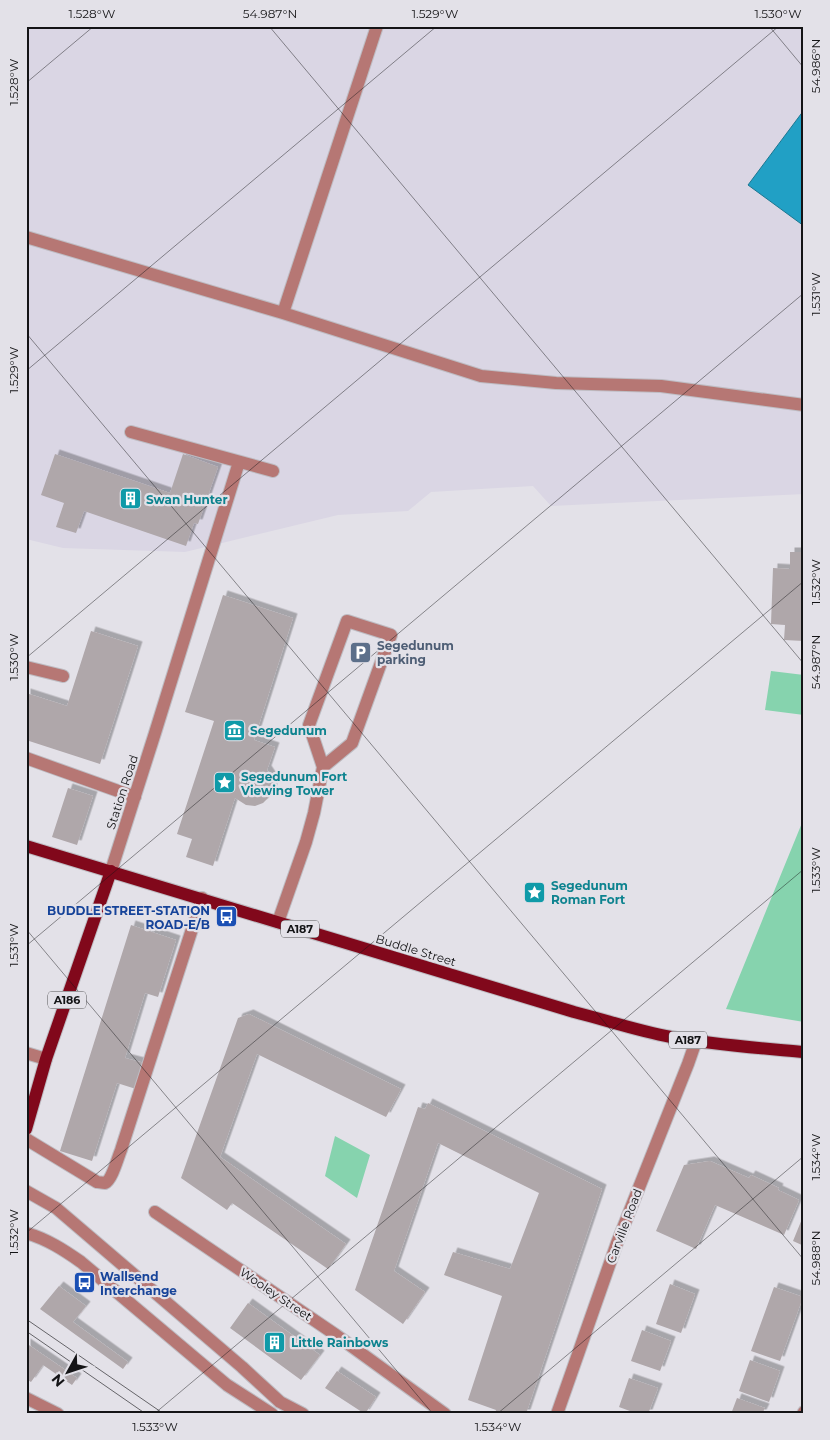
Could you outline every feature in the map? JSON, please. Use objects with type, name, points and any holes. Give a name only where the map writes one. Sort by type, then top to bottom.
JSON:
[{"type":"main road","name":"Buddle Street","points":[[26,846],[574,1012],[660,1034],[696,1041],[804,1052]]},
{"type":"main road","name":"Station Road","points":[[26,1129],[46,1059],[111,872]]},
{"type":"street","points":[[284,313],[377,26]]},
{"type":"street","points":[[26,237],[284,313],[481,376],[556,382],[661,386],[804,405]]},
{"type":"street","points":[[131,432],[274,471]]},
{"type":"street","name":"Station Road","points":[[111,872],[239,462]]},
{"type":"street","points":[[278,922],[306,842],[323,767],[309,725],[347,621],[391,635],[352,743],[323,767]]},
{"type":"street","points":[[26,667],[63,676]]},
{"type":"street","points":[[26,758],[135,797]]},
{"type":"street","points":[[26,1139],[97,1182],[107,1182],[110,1178],[124,1141],[202,898]]},
{"type":"street","name":"Carville Road","points":[[557,1414],[617,1242],[696,1041]]},
{"type":"street","points":[[26,1053],[46,1059]]},
{"type":"street","points":[[26,1191],[56,1208],[242,1367],[280,1402],[303,1414]]},
{"type":"street","name":"Wooley Street","points":[[155,1212],[336,1335],[445,1414]]},
{"type":"street","points":[[26,1233],[40,1237],[60,1247],[81,1262],[227,1386],[272,1414]]},
{"type":"street","points":[[26,1398],[58,1414]]},
{"type":"shaded area","points":[[26,26],[804,26],[804,110],[748,185],[804,226],[804,494],[551,506],[533,486],[431,492],[408,511],[338,515],[185,552],[63,548],[26,539]]},
{"type":"green space","points":[[771,671],[804,675],[804,715],[765,710]]},
{"type":"green space","points":[[804,818],[804,1022],[726,1009]]},
{"type":"green space","points":[[335,1136],[370,1155],[357,1198],[325,1176]]},
{"type":"water","points":[[804,110],[804,226],[748,185]]},
{"type":"building","name":"Swan Hunter","points":[[55,454],[170,493],[183,454],[218,467],[198,524],[194,523],[186,546],[84,511],[76,533],[56,527],[64,503],[41,495]]},
{"type":"building","points":[[790,552],[804,552],[804,641],[784,640],[785,625],[771,624],[773,568],[790,569]]},
{"type":"building","name":"Segedunum","points":[[223,595],[293,618],[254,740],[275,747],[267,770],[271,776],[273,789],[263,803],[255,806],[246,805],[235,798],[213,866],[186,857],[192,839],[177,834],[214,721],[185,712]]},
{"type":"building","points":[[91,631],[138,646],[100,764],[26,740],[26,693],[67,706]]},
{"type":"building","points":[[68,788],[93,796],[77,845],[52,837]]},
{"type":"building","points":[[131,925],[176,940],[158,997],[145,993],[125,1058],[144,1063],[136,1089],[117,1083],[92,1161],[60,1151]]},
{"type":"building","points":[[249,1014],[401,1089],[386,1117],[257,1054],[220,1157],[346,1244],[328,1269],[232,1203],[227,1210],[181,1178],[238,1018]]},
{"type":"building","points":[[428,1103],[602,1189],[526,1414],[495,1414],[496,1410],[468,1400],[502,1296],[444,1275],[453,1252],[510,1269],[539,1193],[438,1143],[394,1271],[425,1292],[403,1324],[355,1290],[418,1107],[425,1109]]},
{"type":"building","points":[[710,1161],[749,1178],[751,1175],[799,1200],[784,1235],[715,1205],[696,1249],[656,1231],[684,1165]]},
{"type":"building","points":[[804,1214],[804,1246],[793,1241]]},
{"type":"building","points":[[670,1284],[695,1294],[681,1333],[656,1324]]},
{"type":"building","points":[[59,1286],[86,1306],[73,1322],[128,1362],[123,1369],[40,1309]]},
{"type":"building","points":[[774,1287],[803,1297],[780,1361],[751,1351]]},
{"type":"building","name":"Little Rainbows","points":[[248,1303],[320,1355],[301,1380],[230,1328]]},
{"type":"building","points":[[642,1330],[671,1341],[660,1371],[631,1361]]},
{"type":"building","points":[[26,1343],[77,1378],[72,1385],[43,1365],[31,1382],[26,1379]]},
{"type":"building","points":[[750,1360],[780,1371],[769,1402],[739,1391]]},
{"type":"building","points":[[337,1371],[376,1397],[365,1414],[325,1388]]},
{"type":"building","points":[[629,1378],[658,1388],[648,1414],[638,1414],[619,1407]]},
{"type":"building","points":[[737,1398],[765,1408],[762,1414],[731,1414]]},
{"type":"tram line","points":[[26,1319],[164,1414]]},
{"type":"tram line","points":[[26,1331],[146,1414]]},
{"type":"place","name":"Swan Hunter","points":[[130,499]]},
{"type":"place","name":"Segedunum parking","points":[[361,652]]},
{"type":"place","name":"Segedunum","points":[[234,730]]},
{"type":"place","name":"Segedunum Fort Viewing Tower","points":[[225,783]]},
{"type":"place","name":"Segedunum Roman Fort","points":[[535,892]]},
{"type":"place","name":"BUDDLE STREET-STATION ROAD-E/B","points":[[226,917]]},
{"type":"place","name":"Wallsend Interchange","points":[[84,1283]]},
{"type":"place","name":"Little Rainbows","points":[[275,1342]]}]
